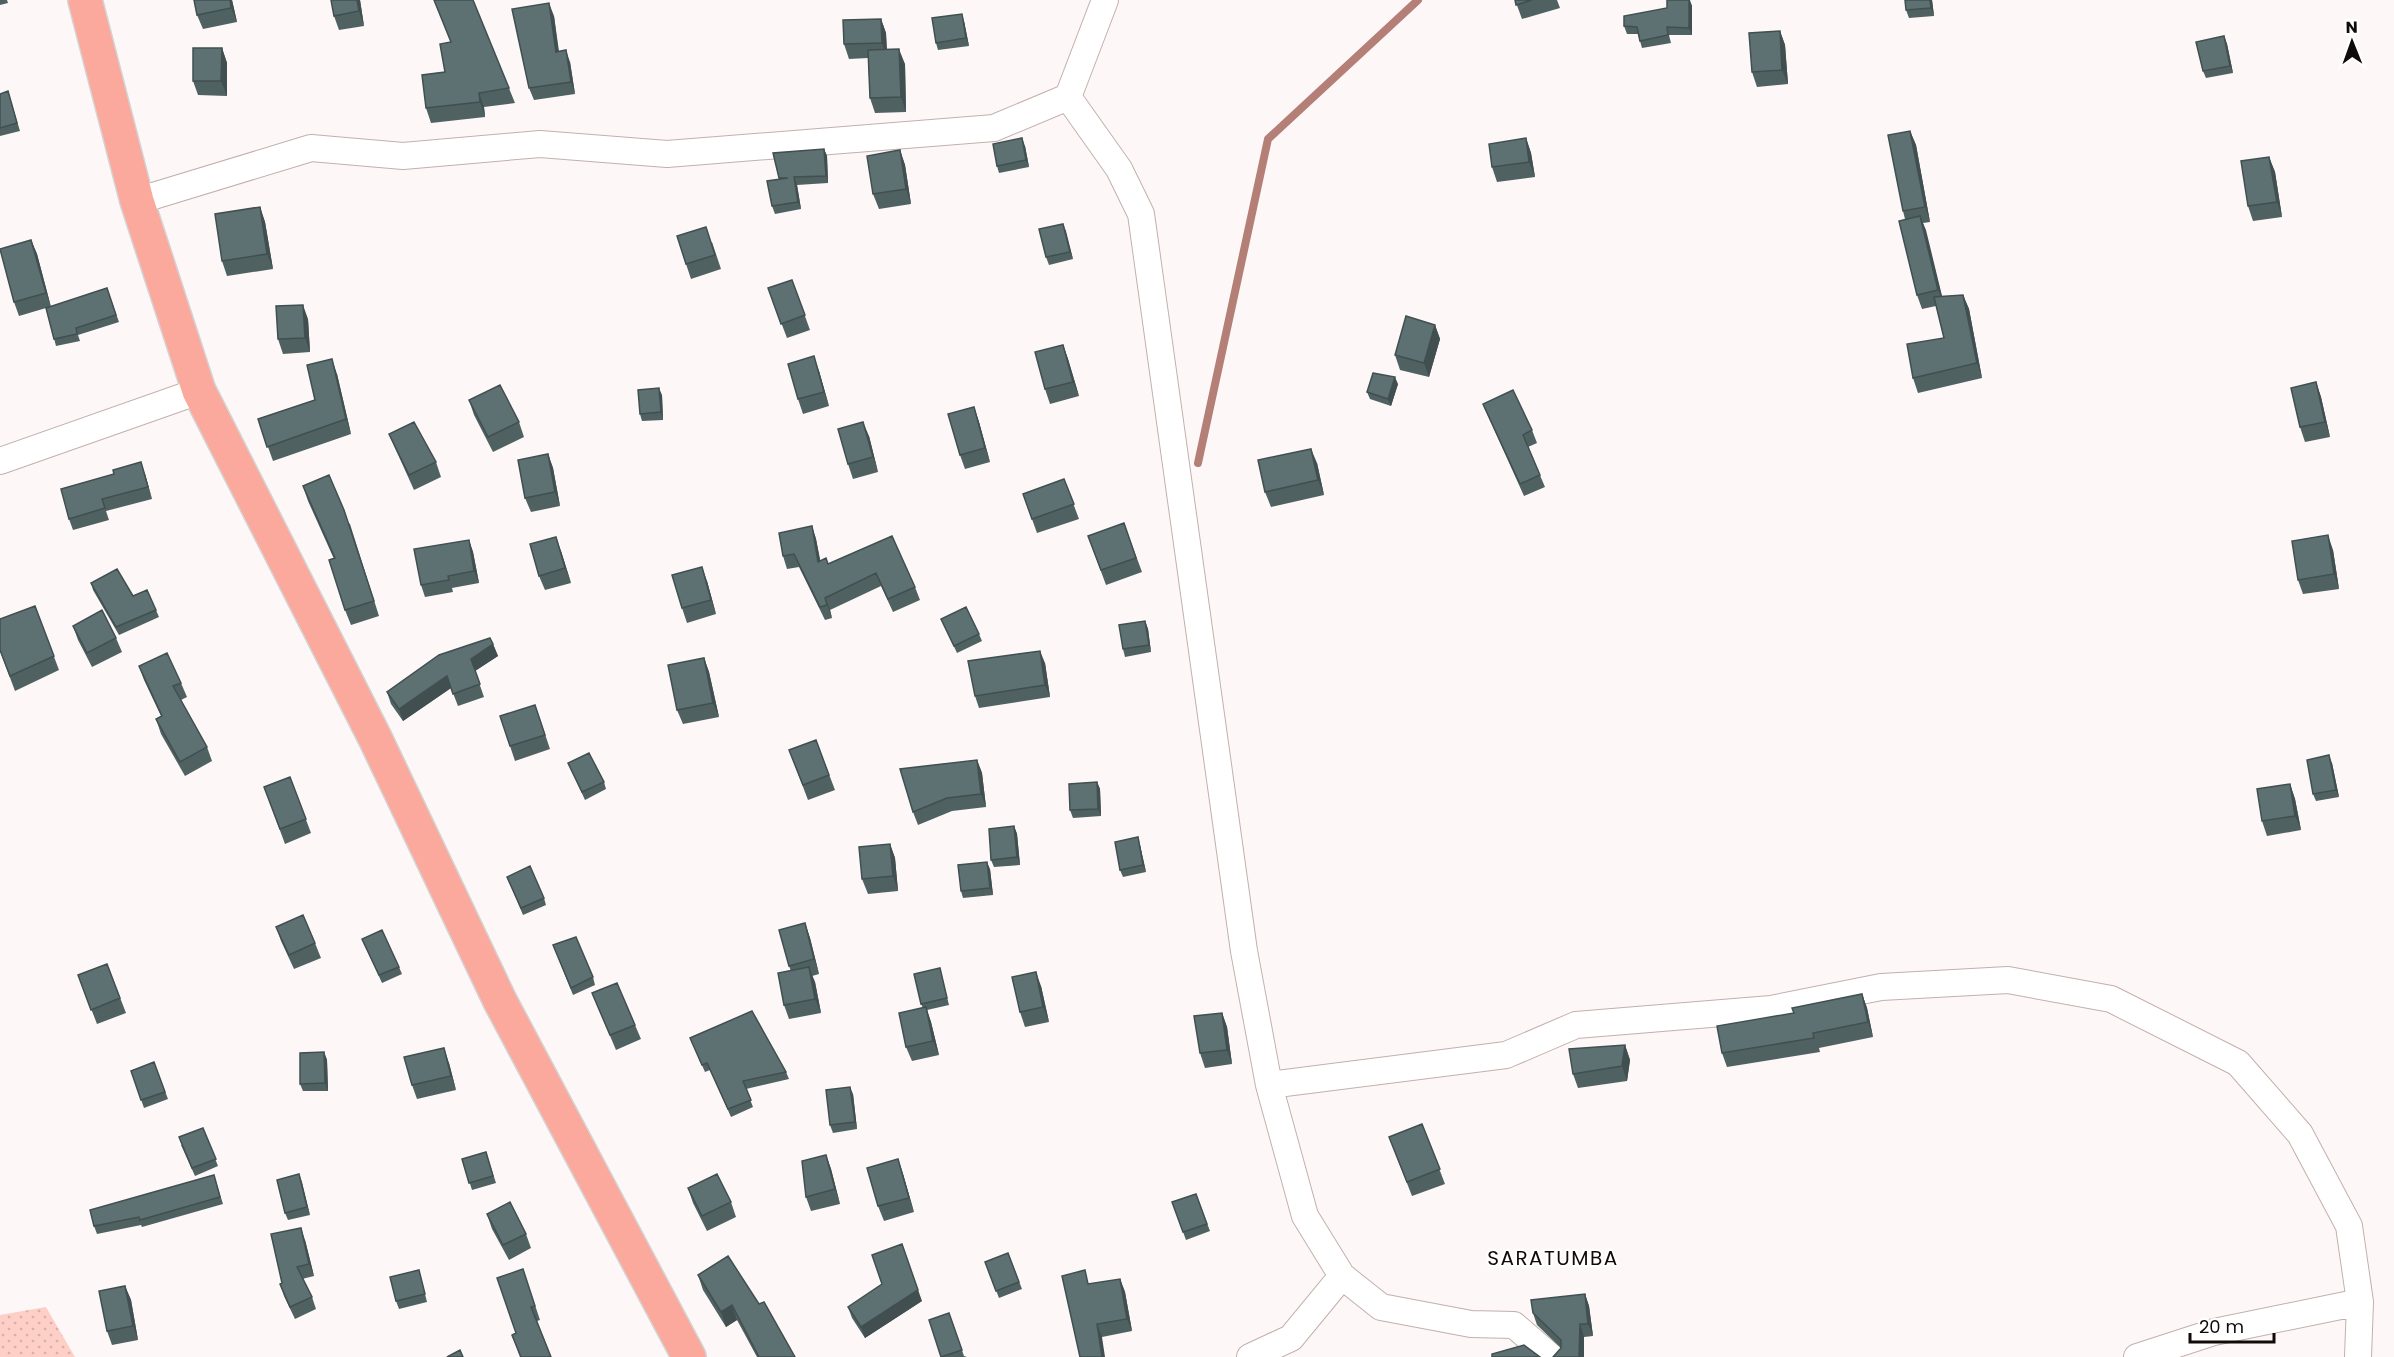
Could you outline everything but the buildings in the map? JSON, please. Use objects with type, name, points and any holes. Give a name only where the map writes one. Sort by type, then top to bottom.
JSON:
[{"type":"main road","points":[[85,0],[137,201],[199,392],[375,738],[500,1001],[689,1357]]},
{"type":"street","points":[[137,201],[311,148],[403,156],[540,144],[667,154],[994,128],[1068,97],[1105,0]]},
{"type":"street","points":[[1068,97],[1119,169],[1141,214],[1244,951],[1269,1085],[1305,1216],[1342,1276],[1381,1307],[1471,1324],[1514,1325],[1551,1357]]},
{"type":"street","points":[[0,461],[199,392]]},
{"type":"street","points":[[1269,1085],[1506,1055],[1575,1025],[1771,1009],[1881,987],[2008,980],[2111,999],[2238,1063],[2300,1134],[2349,1226],[2360,1302],[2358,1357]]},
{"type":"street","points":[[1250,1357],[1291,1338],[1342,1276]]},
{"type":"street","points":[[2138,1357],[2214,1332],[2360,1302]]},
{"type":"shaded area","points":[[46,1307],[75,1357],[0,1357],[0,1315]]},
{"type":"waterway","points":[[1198,463],[1268,139],[1418,0]]},
{"type":"district","name":"SARATUMBA","points":[[1553,1258]]}]
